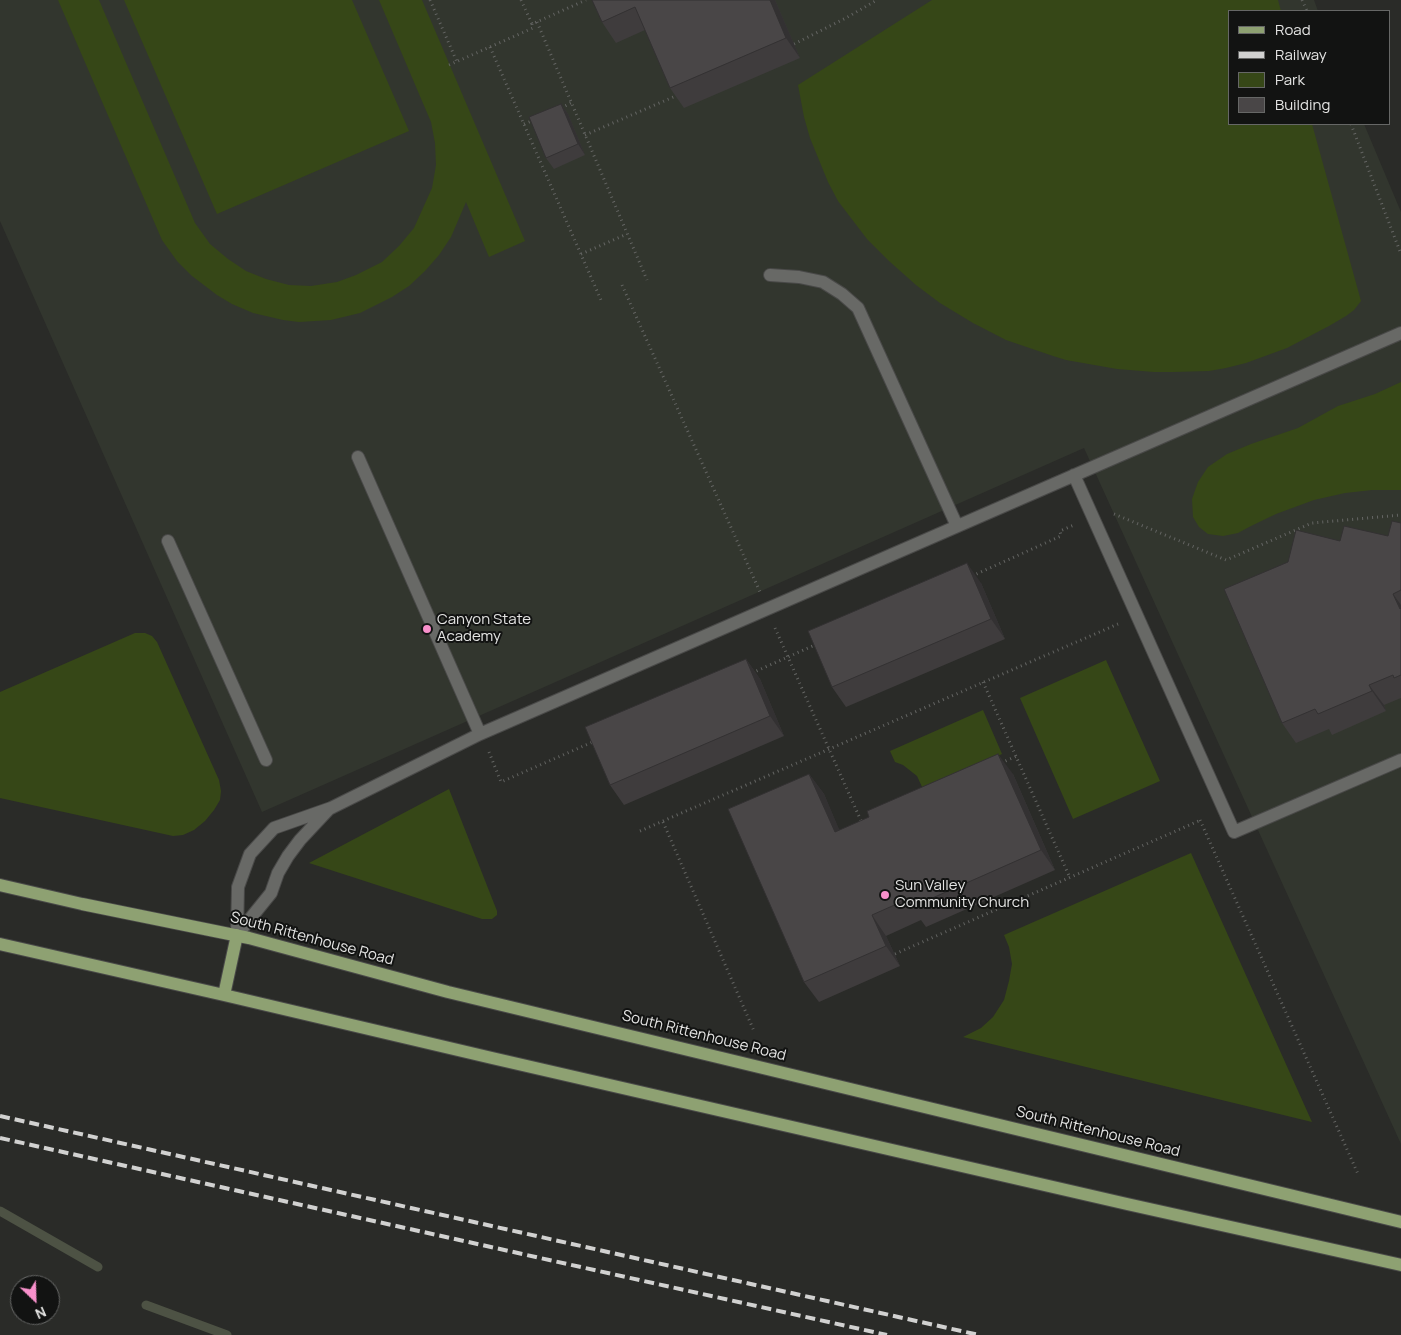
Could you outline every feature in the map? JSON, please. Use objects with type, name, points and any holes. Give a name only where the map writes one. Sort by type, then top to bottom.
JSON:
[{"type":"main road","name":"South Rittenhouse Road","points":[[0,885],[82,904],[237,935],[448,992],[1401,1222]]},
{"type":"main road","points":[[224,995],[237,935]]},
{"type":"main road","points":[[0,944],[1401,1265]]},
{"type":"lane","points":[[770,275],[799,276],[823,282],[842,294],[858,308],[957,526]]},
{"type":"lane","points":[[237,935],[238,887],[250,854],[274,828],[331,808],[480,734],[1401,333]]},
{"type":"lane","points":[[358,457],[480,734]]},
{"type":"lane","points":[[1074,475],[1234,832],[1401,760]]},
{"type":"lane","points":[[168,541],[266,760]]},
{"type":"lane","points":[[237,935],[271,893],[278,873],[288,856],[300,840],[331,808]]},
{"type":"path","points":[[430,0],[457,62]]},
{"type":"path","points":[[449,65],[533,28],[521,0]]},
{"type":"path","points":[[532,24],[586,0]]},
{"type":"path","points":[[794,44],[877,0]]},
{"type":"path","points":[[537,22],[646,280]]},
{"type":"path","points":[[490,47],[601,300]]},
{"type":"path","points":[[585,135],[678,95]]},
{"type":"path","points":[[556,110],[572,103]]},
{"type":"path","points":[[524,124],[540,117]]},
{"type":"path","points":[[1350,125],[1401,254]]},
{"type":"path","points":[[581,254],[627,234]]},
{"type":"path","points":[[622,284],[865,830]]},
{"type":"path","points":[[965,579],[1061,536],[1060,531],[1107,510],[1226,560],[1312,523],[1401,515]]},
{"type":"path","points":[[640,831],[1137,616]]},
{"type":"path","points":[[743,676],[823,641]]},
{"type":"path","points":[[983,682],[1070,878]]},
{"type":"path","points":[[480,734],[501,782],[600,739]]},
{"type":"path","points":[[998,764],[1016,756]]},
{"type":"path","points":[[895,954],[1224,810]]},
{"type":"path","points":[[1200,820],[1358,1174]]},
{"type":"path","points":[[663,822],[754,1031]]},
{"type":"shaded area","name":"Canyon State Academy","points":[[0,0],[1314,0],[1318,10],[1228,10],[1228,125],[1364,125],[1401,212],[1401,1144],[1084,448],[262,812],[0,221]]},
{"type":"green space","points":[[58,0],[99,0],[195,223],[210,244],[246,271],[289,285],[311,286],[337,282],[382,262],[414,228],[432,188],[436,165],[435,143],[431,122],[379,0],[422,0],[525,241],[489,257],[466,202],[451,237],[425,271],[409,286],[392,297],[360,313],[331,320],[299,322],[253,313],[232,304],[192,276],[177,261],[162,240]]},
{"type":"green space","points":[[124,0],[352,0],[409,131],[217,214]]},
{"type":"green space","points":[[932,0],[1278,0],[1281,10],[1228,10],[1228,125],[1312,125],[1361,301],[1346,316],[1287,348],[1246,363],[1209,371],[1154,372],[1117,369],[1066,360],[1006,340],[940,303],[916,285],[867,239],[838,201],[828,182],[810,138],[798,85]]},
{"type":"green space","points":[[1401,382],[1401,490],[1372,490],[1345,493],[1314,500],[1276,514],[1238,533],[1223,536],[1208,534],[1199,527],[1193,517],[1192,499],[1198,482],[1208,467],[1227,454],[1298,428],[1338,406],[1375,394]]},
{"type":"green space","points":[[135,633],[145,633],[152,636],[157,642],[219,780],[220,800],[205,821],[194,830],[183,835],[173,836],[0,798],[0,692]]},
{"type":"green space","points":[[1106,660],[1160,781],[1073,819],[1020,698]]},
{"type":"green space","points":[[983,710],[1002,754],[923,789],[917,776],[903,765],[895,762],[890,751]]},
{"type":"green space","points":[[449,789],[497,911],[497,915],[492,919],[482,919],[309,863]]},
{"type":"green space","points":[[1191,853],[1312,1122],[963,1037],[981,1028],[993,1017],[1004,1000],[1012,964],[1009,947],[1004,935]]},
{"type":"building","points":[[592,0],[770,0],[786,38],[670,88],[635,7],[602,22]]},
{"type":"building","points":[[561,104],[578,144],[546,158],[529,117]]},
{"type":"building","points":[[1392,521],[1401,523],[1401,590],[1393,594],[1401,608],[1401,675],[1394,678],[1393,675],[1369,685],[1372,691],[1318,714],[1315,709],[1282,723],[1224,589],[1288,562],[1296,530],[1340,541],[1344,526],[1388,536]]},
{"type":"building","points":[[967,563],[991,619],[832,687],[808,631]]},
{"type":"building","points":[[746,659],[770,716],[610,785],[585,727]]},
{"type":"building","name":"Sun Valley Community Church","points":[[998,754],[1041,850],[912,907],[908,899],[872,915],[886,946],[804,982],[728,809],[809,774],[835,832],[869,817],[867,811]]},
{"type":"waterway","points":[[0,1211],[98,1267]]},
{"type":"waterway","points":[[146,1305],[227,1335]]},
{"type":"railway","points":[[0,1116],[979,1335]]},
{"type":"railway","points":[[0,1138],[887,1335]]},
{"type":"place","name":"Canyon State Academy","points":[[427,629]]},
{"type":"place","name":"Sun Valley Community Church","points":[[885,895]]}]
